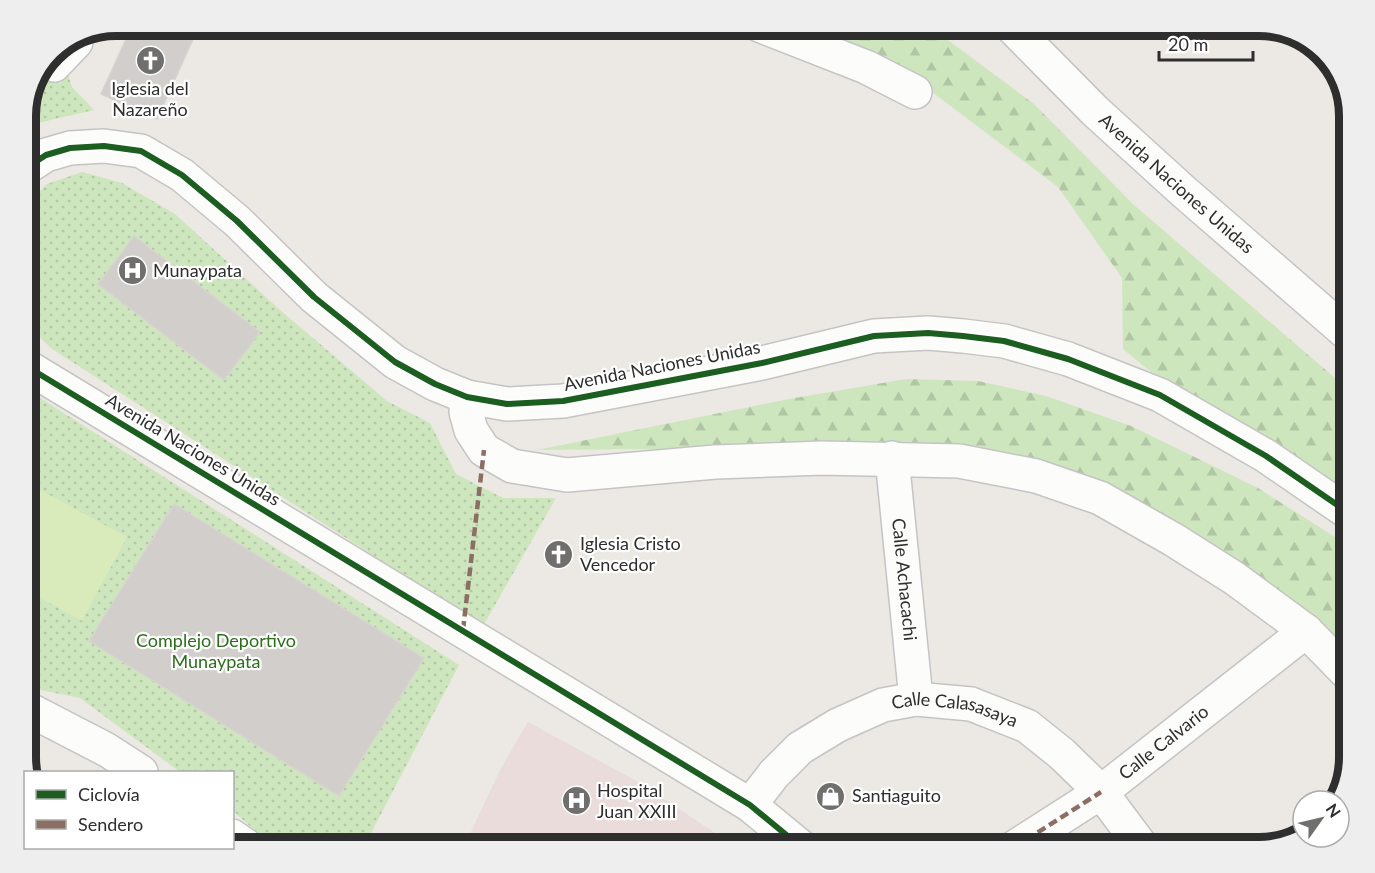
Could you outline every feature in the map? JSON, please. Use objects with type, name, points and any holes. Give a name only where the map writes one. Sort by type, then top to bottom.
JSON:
[{"type":"street","points":[[785,36],[866,67],[915,92]]},
{"type":"street","name":"Avenida Naciones Unidas","points":[[1020,36],[1095,111],[1339,326]]},
{"type":"street","name":"Avenida Naciones Unidas","points":[[36,162],[46,155],[70,148],[104,146],[141,152],[182,175],[237,222],[314,297],[395,362],[435,384],[467,397],[507,404],[563,401],[762,363],[874,336],[928,333],[1004,341],[1068,359],[1160,395],[1266,456],[1339,506]]},
{"type":"street","name":"Avenida Naciones Unidas","points":[[36,372],[750,805],[788,837]]},
{"type":"street","points":[[467,397],[466,412],[471,430],[484,450],[512,466],[567,475],[715,462],[892,458],[959,461],[1036,476],[1100,498],[1174,540],[1234,578],[1306,631],[1339,665]]},
{"type":"street","name":"Calle Achacachi","points":[[892,458],[916,699]]},
{"type":"street","name":"Calle Calvario","points":[[1032,837],[1101,792],[1306,631]]},
{"type":"street","name":"Calle Calasasaya","points":[[750,805],[774,774],[800,748],[838,725],[883,705],[916,699],[971,704],[1028,726],[1062,754],[1101,792],[1134,837]]},
{"type":"street","points":[[36,713],[107,750],[139,771]]},
{"type":"shaded area","name":"Hospital Juan XXIII","points":[[528,722],[640,783],[721,837],[469,837],[500,770]]},
{"type":"green space","points":[[840,36],[942,36],[1034,104],[1134,205],[1339,381],[1339,493],[1146,368],[1123,349],[1122,278],[1058,187],[928,89]]},
{"type":"green space","points":[[54,66],[66,68],[72,87],[94,110],[38,123],[36,111],[44,81]]},
{"type":"green space","points":[[82,172],[122,183],[175,214],[280,310],[387,401],[430,423],[456,474],[503,498],[556,498],[483,626],[52,349],[36,334],[36,195],[47,184]]},
{"type":"green space","points":[[906,379],[978,381],[1046,396],[1131,426],[1258,488],[1339,540],[1339,649],[1071,478],[979,446],[537,450],[789,399]]},
{"type":"green space","name":"Complejo Deportivo Munaypata","points":[[36,395],[459,665],[370,835],[373,837],[263,837],[234,812],[234,771],[179,771],[80,698],[36,689]]},
{"type":"green space","points":[[36,487],[127,537],[82,621],[36,596]]},
{"type":"building","name":"Iglesia del Nazareño","points":[[127,36],[194,36],[157,119],[101,94]]},
{"type":"building","points":[[134,236],[260,332],[224,380],[98,284]]},
{"type":"building","points":[[174,504],[424,658],[339,796],[89,641]]},
{"type":"marked path","points":[[463,630],[484,450]]},
{"type":"marked path","points":[[1031,837],[1101,792]]},
{"type":"cycle path","points":[[36,162],[46,155],[70,148],[104,146],[141,151],[182,175],[237,221],[314,297],[395,362],[435,384],[467,397],[507,404],[563,401],[762,363],[874,336],[928,333],[1004,341],[1068,359],[1160,395],[1266,456],[1339,506]]},
{"type":"cycle path","points":[[36,372],[750,805],[789,837]]},
{"type":"place","name":"Iglesia del Nazareño","points":[[150,60]]},
{"type":"place","name":"Munaypata","points":[[132,271]]},
{"type":"place","name":"Iglesia Cristo Vencedor","points":[[559,554]]},
{"type":"place","name":"Santiaguito","points":[[831,796]]},
{"type":"place","name":"Hospital Juan XXIII","points":[[576,801]]}]
